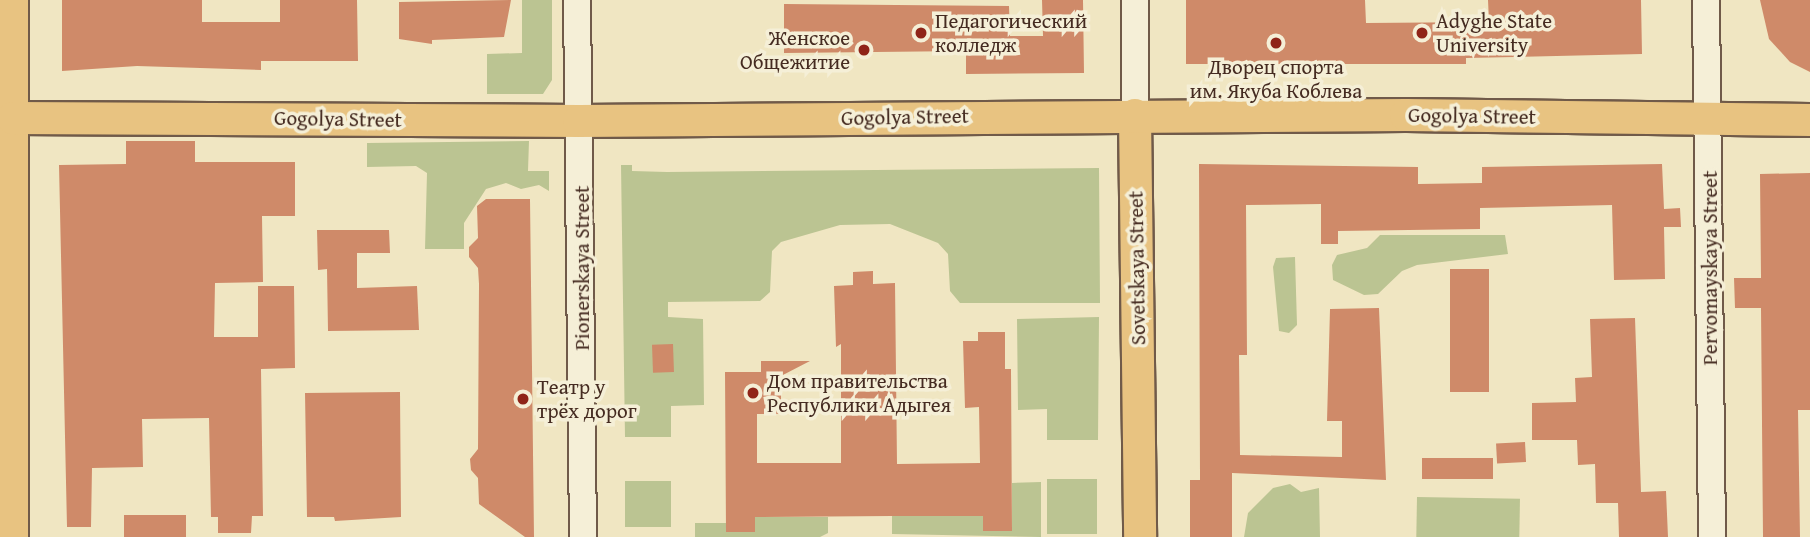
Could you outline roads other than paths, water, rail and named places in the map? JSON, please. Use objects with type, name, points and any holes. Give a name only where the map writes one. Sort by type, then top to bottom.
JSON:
[{"type":"main road","points":[[12,0],[6,118],[12,537]]},
{"type":"main road","name":"Gogolya Street","points":[[6,118],[579,121],[1135,116],[1810,120]]},
{"type":"main road","name":"Sovetskaya Street","points":[[1135,116],[1140,537]]},
{"type":"street","name":"Pionerskaya Street","points":[[577,0],[583,537]]},
{"type":"street","name":"Sovetskaya Street","points":[[1135,0],[1135,116]]},
{"type":"street","name":"Pervomayskaya Street","points":[[1706,0],[1713,537]]},
{"type":"place","name":"Педагогический колледж","points":[[921,33]]},
{"type":"place","name":"Adyghe State University","points":[[1422,33]]},
{"type":"place","name":"Дворец спорта им. Якуба Коблева","points":[[1276,43]]},
{"type":"place","name":"Женское Общежитие","points":[[864,50]]},
{"type":"place","name":"Дом правительства Республики Адыгея","points":[[753,393]]},
{"type":"place","name":"Театр у трёх дорог","points":[[523,399]]}]
